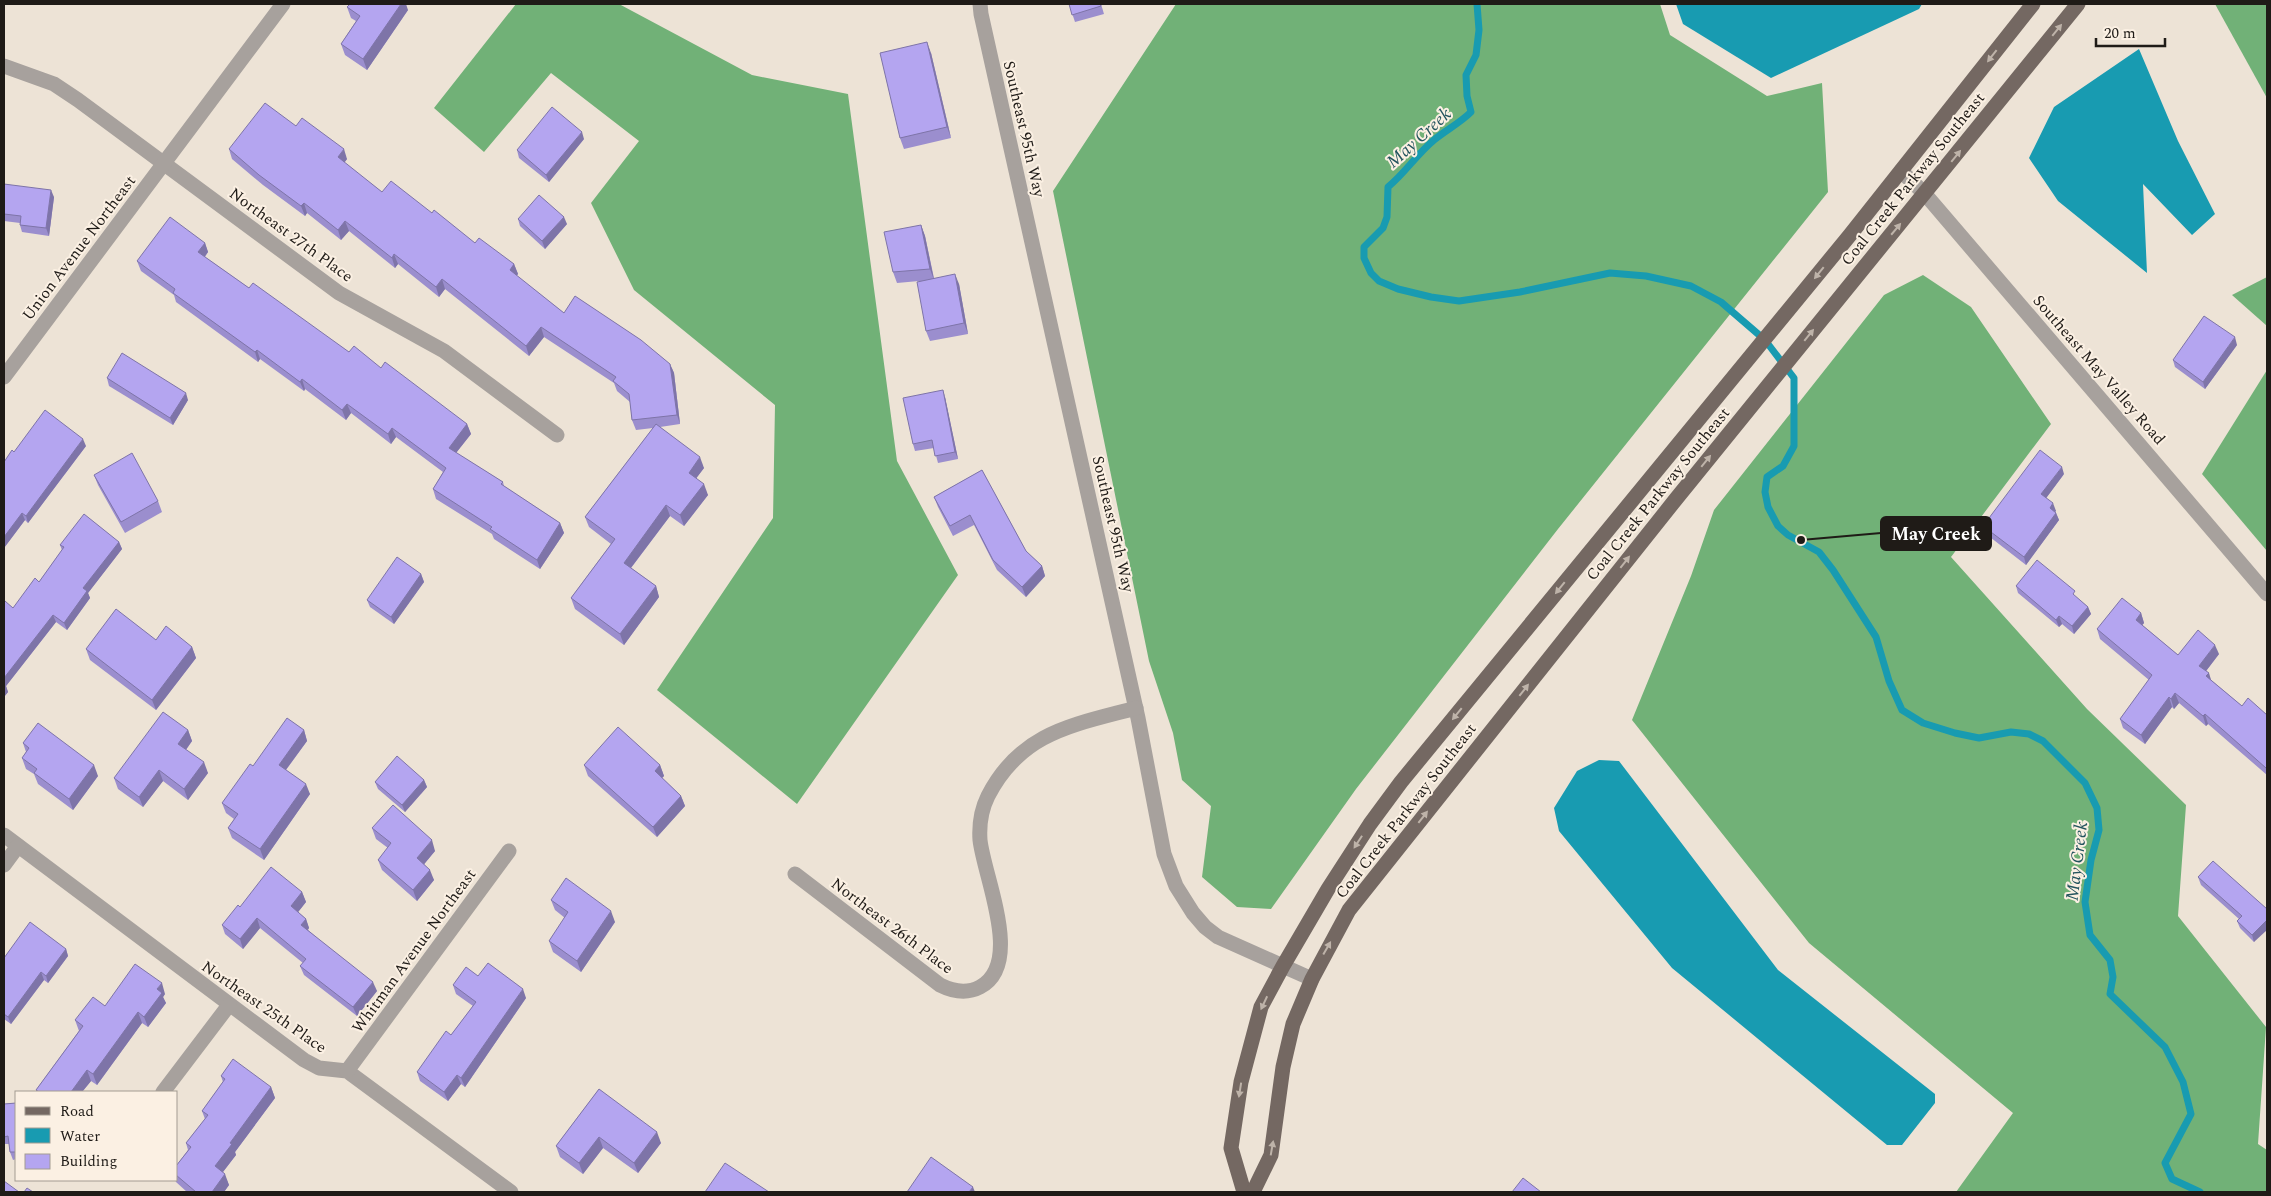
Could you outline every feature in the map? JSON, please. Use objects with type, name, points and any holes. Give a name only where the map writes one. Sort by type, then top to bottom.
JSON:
[{"type":"main road","name":"Coal Creek Parkway Southeast","points":[[1244,1192],[1231,1148],[1241,1082],[1262,1007],[1283,966],[1370,824],[1401,782],[1850,235],[2033,4]]},
{"type":"main road","name":"Coal Creek Parkway Southeast","points":[[1253,1192],[1271,1155],[1283,1067],[1293,1024],[1312,979],[1349,910],[1676,499],[2078,4]]},
{"type":"street","name":"Union Avenue Northeast","points":[[4,377],[283,4]]},
{"type":"street","name":"Southeast 95th Way","points":[[980,4],[1136,708],[1164,854],[1176,886],[1193,913],[1205,927],[1218,937],[1312,979]]},
{"type":"street","name":"Northeast 27th Place","points":[[4,66],[54,84],[78,100],[339,293],[444,351],[557,435]]},
{"type":"street","name":"Southeast May Valley Road","points":[[1901,171],[1925,194],[2267,594]]},
{"type":"street","name":"Northeast 26th Place","points":[[795,874],[940,985],[950,991],[974,990],[984,985],[993,976],[1001,948],[1000,933],[980,841],[981,812],[988,795],[1017,756],[1048,734],[1072,725],[1136,708]]},
{"type":"street","name":"Northeast 25th Place","points":[[4,835],[304,1060],[319,1068],[347,1071]]},
{"type":"street","points":[[4,865],[18,846]]},
{"type":"street","name":"Whitman Avenue Northeast","points":[[347,1071],[509,851]]},
{"type":"street","points":[[164,1091],[229,1005]]},
{"type":"street","points":[[347,1071],[511,1192]]},
{"type":"green space","points":[[516,4],[619,4],[752,75],[848,94],[897,461],[958,575],[797,804],[657,690],[773,518],[775,405],[634,290],[591,203],[639,141],[551,73],[484,152],[434,108]]},
{"type":"green space","points":[[1176,4],[1660,4],[1670,35],[1767,96],[1822,83],[1828,192],[1558,529],[1356,789],[1271,909],[1237,907],[1202,877],[1211,806],[1182,780],[1173,733],[1149,661],[1053,191]]},
{"type":"green space","points":[[2215,4],[2267,4],[2267,98]]},
{"type":"green space","points":[[1923,275],[1971,307],[2051,424],[1951,557],[2087,709],[2186,805],[2178,916],[2266,1027],[2258,1144],[2267,1150],[2267,1192],[1956,1192],[2013,1113],[1809,943],[1632,720],[1691,576],[1714,510],[1884,295]]},
{"type":"green space","points":[[2267,277],[2267,326],[2232,295]]},
{"type":"green space","points":[[2267,370],[2267,551],[2202,474]]},
{"type":"water","points":[[1676,4],[1922,4],[1919,9],[1771,78],[1683,24]]},
{"type":"water","points":[[2139,49],[2178,141],[2215,214],[2192,235],[2143,184],[2147,273],[2058,201],[2029,158],[2054,107]]},
{"type":"water","points":[[1599,760],[1619,761],[1778,970],[1935,1094],[1935,1103],[1902,1145],[1887,1145],[1672,968],[1559,831],[1554,808],[1577,771]]},
{"type":"building","points":[[350,4],[401,4],[363,59],[341,44],[360,16],[347,7]]},
{"type":"building","points":[[1069,4],[1100,4],[1101,6],[1072,15]]},
{"type":"building","points":[[927,42],[947,127],[900,138],[880,53]]},
{"type":"building","points":[[265,103],[296,126],[302,118],[344,149],[338,157],[382,192],[391,181],[432,213],[434,210],[475,243],[479,238],[514,264],[510,270],[564,313],[575,296],[641,340],[670,364],[677,415],[632,420],[629,394],[613,381],[616,377],[541,327],[526,346],[442,279],[436,287],[394,254],[392,258],[345,221],[338,230],[304,203],[301,206],[259,175],[229,149]]},
{"type":"building","points":[[552,107],[582,132],[546,175],[517,150]]},
{"type":"building","points":[[4,184],[51,190],[46,228],[20,225],[21,216],[4,214]]},
{"type":"building","points":[[539,195],[564,217],[542,241],[518,219]]},
{"type":"building","points":[[170,217],[205,243],[198,252],[249,288],[253,283],[349,352],[354,346],[381,368],[385,362],[467,424],[449,448],[503,482],[501,484],[560,523],[537,560],[490,529],[492,527],[433,489],[446,468],[392,428],[388,434],[347,404],[342,410],[302,379],[300,382],[257,350],[255,352],[173,293],[175,289],[137,261]]},
{"type":"building","points":[[921,225],[930,269],[893,272],[884,232]]},
{"type":"building","points":[[955,274],[964,323],[926,331],[917,282]]},
{"type":"building","points":[[2204,316],[2235,337],[2203,382],[2173,360]]},
{"type":"building","points":[[122,353],[186,393],[170,418],[107,378]]},
{"type":"building","points":[[943,390],[955,452],[935,456],[932,440],[913,444],[903,398]]},
{"type":"building","points":[[45,410],[83,439],[26,516],[22,513],[4,537],[4,462],[12,450],[14,452]]},
{"type":"building","points":[[656,424],[700,457],[689,473],[704,484],[680,515],[666,505],[624,563],[656,586],[620,634],[571,598],[615,539],[585,517]]},
{"type":"building","points":[[2040,450],[2062,467],[2041,494],[2053,503],[2050,508],[2056,513],[2024,557],[1983,526]]},
{"type":"building","points":[[132,453],[158,501],[121,522],[94,475]]},
{"type":"building","points":[[982,470],[1026,551],[1042,566],[1022,587],[993,560],[970,515],[950,526],[934,497]]},
{"type":"building","points":[[84,514],[119,542],[83,588],[87,591],[64,623],[53,615],[4,678],[4,602],[13,608],[35,578],[39,582],[64,547],[60,545]]},
{"type":"building","points":[[397,557],[421,574],[391,617],[367,600]]},
{"type":"building","points":[[2037,560],[2075,591],[2073,594],[2088,607],[2072,626],[2059,616],[2056,620],[2016,586]]},
{"type":"building","points":[[2122,598],[2141,613],[2136,620],[2178,655],[2198,630],[2215,645],[2199,666],[2209,673],[2206,676],[2242,706],[2248,698],[2267,715],[2266,768],[2205,714],[2203,716],[2175,693],[2171,699],[2169,697],[2141,735],[2120,719],[2152,675],[2097,629]]},
{"type":"building","points":[[116,609],[156,640],[166,626],[192,647],[152,700],[86,649]]},
{"type":"building","points":[[163,712],[188,730],[178,744],[204,762],[184,789],[159,770],[139,797],[114,778]]},
{"type":"building","points":[[287,718],[304,730],[279,765],[306,784],[260,849],[228,828],[238,814],[222,803],[250,764],[253,766]]},
{"type":"building","points":[[38,723],[94,765],[69,799],[34,773],[37,769],[22,758],[29,748],[23,743]]},
{"type":"building","points":[[618,727],[660,765],[655,771],[681,796],[653,827],[584,765]]},
{"type":"building","points":[[397,756],[424,780],[402,805],[375,782]]},
{"type":"building","points":[[393,805],[432,840],[417,858],[430,870],[413,890],[378,860],[391,843],[372,828]]},
{"type":"building","points":[[2213,861],[2267,909],[2267,920],[2252,935],[2237,921],[2242,916],[2198,877]]},
{"type":"building","points":[[271,867],[302,892],[291,906],[306,919],[301,925],[373,982],[353,1007],[300,966],[306,959],[257,918],[240,939],[222,925],[238,905],[240,907]]},
{"type":"building","points":[[566,878],[611,911],[577,961],[549,941],[568,912],[551,900]]},
{"type":"building","points":[[30,922],[66,949],[46,976],[41,972],[8,1017],[4,1014],[4,958]]},
{"type":"building","points":[[488,963],[523,989],[461,1078],[457,1075],[444,1092],[417,1072],[446,1031],[451,1035],[476,1002],[453,985],[466,967],[478,976]]},
{"type":"building","points":[[135,964],[162,983],[157,989],[162,993],[144,1017],[138,1012],[93,1074],[87,1070],[72,1091],[36,1090],[83,1026],[75,1020],[93,997],[105,1006]]},
{"type":"building","points":[[233,1059],[271,1087],[215,1166],[225,1174],[212,1192],[196,1192],[178,1177],[178,1163],[191,1147],[186,1143],[208,1115],[202,1111],[225,1079],[221,1076]]},
{"type":"building","points":[[599,1089],[657,1132],[634,1163],[599,1137],[579,1163],[556,1146]]},
{"type":"building","points":[[15,1103],[15,1152],[10,1152],[8,1136],[4,1137],[4,1104]]},
{"type":"building","points":[[931,1157],[973,1187],[969,1192],[907,1192]]},
{"type":"building","points":[[725,1163],[769,1192],[705,1192]]},
{"type":"building","points":[[1523,1178],[1541,1192],[1512,1192]]},
{"type":"building","points":[[4,1181],[19,1192],[4,1192]]},
{"type":"building","points":[[27,1188],[33,1192],[24,1192]]},
{"type":"waterway","name":"May Creek","points":[[1477,4],[1479,30],[1476,55],[1466,75],[1467,96],[1471,112],[1428,145],[1388,187],[1387,217],[1383,228],[1364,247],[1364,258],[1371,273],[1379,281],[1398,289],[1459,301],[1520,292],[1610,273],[1646,276],[1691,286],[1721,302],[1765,340],[1794,378],[1794,446],[1783,466],[1767,477],[1765,492],[1768,507],[1778,526],[1788,535],[1819,552],[1833,570],[1876,637],[1889,681],[1902,710],[1923,723],[1979,738],[2011,732],[2029,734],[2043,741],[2085,783],[2097,808],[2099,830],[2091,860],[2085,902],[2090,935],[2110,960],[2113,977],[2110,994],[2165,1047],[2183,1082],[2191,1114],[2165,1163],[2172,1179],[2200,1192]]},
{"type":"place","name":"May Creek","points":[[1801,540]]}]
